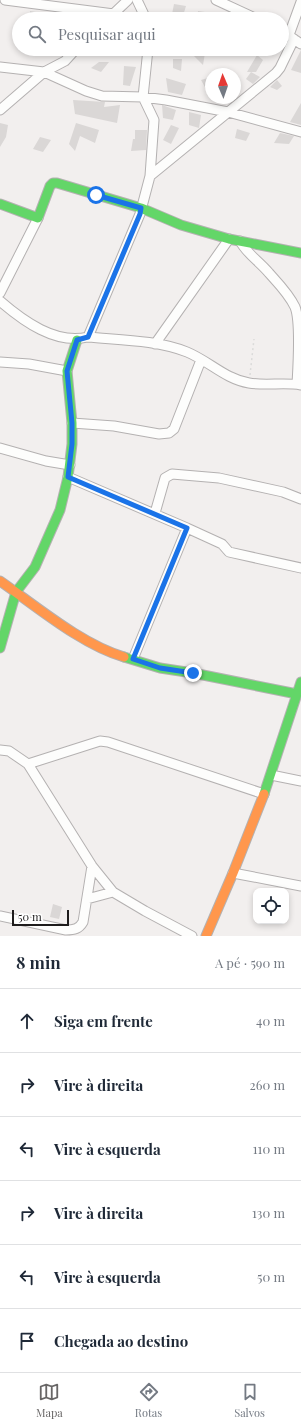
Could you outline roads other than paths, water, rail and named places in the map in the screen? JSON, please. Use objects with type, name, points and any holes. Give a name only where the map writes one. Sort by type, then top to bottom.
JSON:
[{"type":"street","points":[[5,0],[84,12]]},
{"type":"street","points":[[115,12],[128,0]]},
{"type":"street","points":[[137,0],[143,12]]},
{"type":"street","points":[[216,0],[242,12]]},
{"type":"street","points":[[291,37],[301,2]]},
{"type":"street","points":[[0,110],[44,72],[64,61],[69,56]]},
{"type":"street","points":[[88,337],[140,214],[150,176],[154,120],[143,97],[147,56]]},
{"type":"street","points":[[150,176],[276,73],[280,68],[284,56]]},
{"type":"street","points":[[0,67],[44,72],[94,94],[102,96],[143,97],[166,100],[228,112],[301,132]]},
{"type":"street","points":[[0,293],[38,218],[50,186],[53,184],[62,184],[141,208],[181,225],[240,241],[301,253]]},
{"type":"street","points":[[0,204],[38,218]]},
{"type":"street","points":[[155,344],[229,238]]},
{"type":"street","points":[[0,301],[14,313],[37,328],[55,335],[77,340],[88,337],[155,344],[187,352],[219,372],[249,383],[299,384],[298,308],[263,266],[247,253],[240,241]]},
{"type":"street","points":[[0,648],[16,592],[34,567],[60,510],[68,477],[72,444],[72,423],[67,371],[77,340]]},
{"type":"street","points":[[72,423],[114,426],[159,434],[169,433],[174,429],[201,360]]},
{"type":"street","points":[[0,362],[29,364],[67,371]]},
{"type":"street","points":[[0,448],[38,459],[70,465]]},
{"type":"street","points":[[155,513],[165,478],[172,474],[219,478],[283,492],[301,499]]},
{"type":"street","points":[[68,477],[155,513],[222,544],[229,552],[301,568]]},
{"type":"street","points":[[133,659],[187,528]]},
{"type":"street","points":[[0,580],[78,635],[110,653],[160,668],[193,673],[297,694]]},
{"type":"street","points":[[206,936],[233,874],[264,794],[301,682]]},
{"type":"street","points":[[28,764],[100,741],[108,742],[264,794]]},
{"type":"street","points":[[0,750],[9,751],[28,764],[92,866],[113,892],[192,936]]},
{"type":"street","points":[[270,775],[301,781]]},
{"type":"street","points":[[0,916],[66,930],[74,930],[81,926],[83,922],[92,866]]},
{"type":"street","points":[[233,874],[301,886]]},
{"type":"street","points":[[87,898],[113,892]]}]
